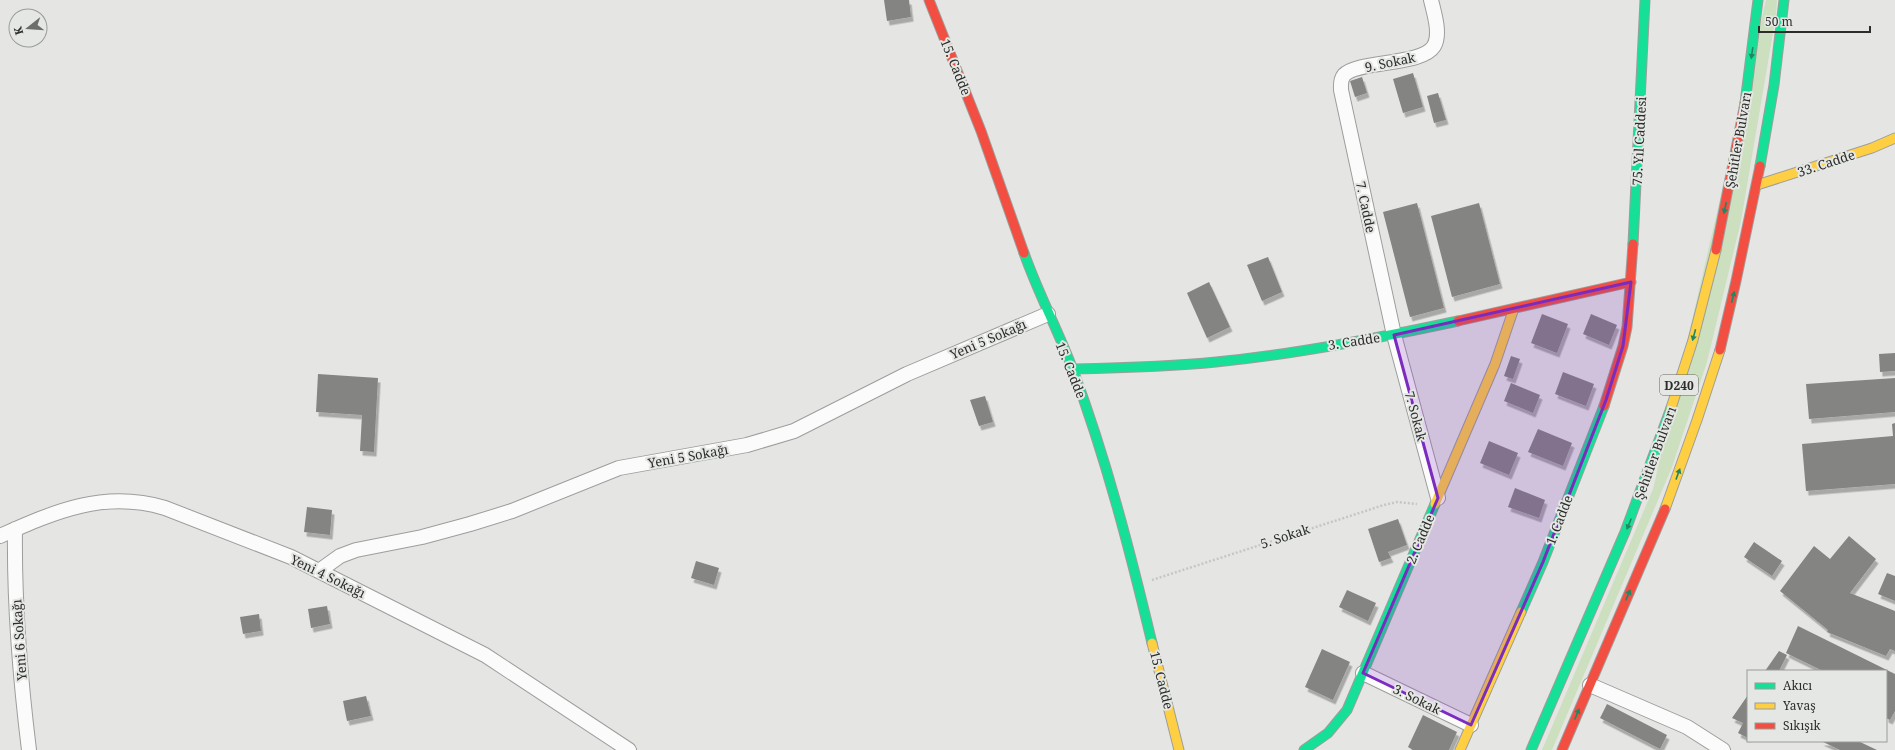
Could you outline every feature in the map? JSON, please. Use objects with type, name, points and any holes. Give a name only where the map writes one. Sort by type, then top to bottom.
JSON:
[{"type":"street","name":"15. Cadde","points":[[929,0],[981,132],[1014,227],[1048,314],[1073,369],[1113,494],[1139,585],[1179,750]]},
{"type":"street","name":"9. Sokak","points":[[1341,80],[1345,74],[1360,68],[1404,60],[1425,54],[1431,50],[1436,41],[1436,24],[1432,0]]},
{"type":"street","name":"75. Yıl Caddesi","points":[[1631,282],[1646,0]]},
{"type":"street","name":"Şehitler Bulvarı","points":[[1531,750],[1628,528],[1662,437],[1689,355],[1727,200],[1746,95],[1758,0]]},
{"type":"street","name":"Şehitler Bulvarı","points":[[1562,750],[1671,493],[1713,372],[1736,282],[1756,186],[1777,69],[1784,0]]},
{"type":"street","name":"7. Cadde","points":[[1341,80],[1341,90],[1394,335]]},
{"type":"street","name":"33. Cadde","points":[[1756,186],[1872,148],[1895,138]]},
{"type":"street","name":"3. Cadde","points":[[1073,369],[1175,366],[1236,360],[1394,335],[1513,310],[1631,282]]},
{"type":"street","name":"1. Cadde","points":[[1460,750],[1543,562],[1606,400],[1623,346],[1627,327],[1631,282]]},
{"type":"street","name":"2. Cadde","points":[[1304,750],[1330,733],[1339,724],[1363,673],[1495,364],[1513,310]]},
{"type":"street","name":"Yeni 5 Sokağı","points":[[319,571],[340,556],[356,550],[422,538],[512,511],[619,468],[710,453],[779,437],[950,355],[1048,314]]},
{"type":"street","name":"7. Sokak","points":[[1394,335],[1435,503]]},
{"type":"street","name":"Yeni 4 Sokağı","points":[[0,536],[68,508],[91,504],[126,501],[147,502],[166,508],[258,543],[319,571],[485,655],[629,750]]},
{"type":"street","name":"Yeni 6 Sokağı","points":[[15,529],[14,571],[20,669],[29,750]]},
{"type":"street","name":"3. Sokak","points":[[1363,673],[1471,725]]},
{"type":"street","points":[[1590,685],[1687,727],[1723,750]]},
{"type":"path","name":"5. Sokak","points":[[1139,585],[1384,505],[1409,502],[1435,503]]},
{"type":"highlighted area","points":[[1631,282],[1623,346],[1606,400],[1543,562],[1471,725],[1363,673],[1438,498],[1394,335]]},
{"type":"green space","points":[[1766,0],[1777,0],[1776,15],[1741,221],[1707,362],[1672,467],[1552,750],[1542,750],[1653,489]]},
{"type":"building","points":[[884,0],[909,0],[911,17],[887,21]]},
{"type":"building","points":[[1413,73],[1423,107],[1403,113],[1393,79]]},
{"type":"building","points":[[1362,77],[1367,93],[1355,97],[1350,81]]},
{"type":"building","points":[[1438,93],[1446,120],[1434,123],[1427,96]]},
{"type":"building","points":[[1417,203],[1444,308],[1410,317],[1383,212]]},
{"type":"building","points":[[1479,203],[1500,284],[1452,297],[1431,216]]},
{"type":"building","points":[[1268,257],[1282,292],[1262,301],[1247,265]]},
{"type":"building","points":[[1209,282],[1230,327],[1207,338],[1187,293]]},
{"type":"building","points":[[1542,314],[1568,324],[1557,353],[1531,343]]},
{"type":"building","points":[[1591,314],[1617,325],[1609,345],[1583,334]]},
{"type":"building","points":[[1895,353],[1895,371],[1880,372],[1879,354]]},
{"type":"building","points":[[1511,356],[1520,359],[1513,379],[1504,376]]},
{"type":"building","points":[[1563,372],[1594,384],[1586,406],[1555,394]]},
{"type":"building","points":[[318,374],[378,378],[374,452],[360,451],[362,415],[316,412]]},
{"type":"building","points":[[1895,378],[1895,412],[1809,419],[1806,384]]},
{"type":"building","points":[[1511,383],[1540,395],[1533,413],[1504,401]]},
{"type":"building","points":[[985,396],[993,422],[979,426],[970,400]]},
{"type":"building","points":[[1895,423],[1895,484],[1806,491],[1802,444],[1893,436],[1892,424]]},
{"type":"building","points":[[1538,429],[1572,443],[1563,466],[1528,452]]},
{"type":"building","points":[[1489,441],[1518,453],[1509,475],[1480,463]]},
{"type":"building","points":[[1515,488],[1545,500],[1539,518],[1508,507]]},
{"type":"building","points":[[307,507],[332,510],[330,535],[304,532]]},
{"type":"building","points":[[1398,519],[1407,545],[1388,552],[1391,558],[1379,562],[1368,529]]},
{"type":"building","points":[[1849,536],[1876,559],[1850,593],[1895,611],[1895,651],[1890,649],[1886,656],[1827,632],[1828,630],[1780,591],[1814,546],[1830,559]]},
{"type":"building","points":[[1754,542],[1782,561],[1772,576],[1744,557]]},
{"type":"building","points":[[696,561],[719,568],[714,585],[691,578]]},
{"type":"building","points":[[1887,573],[1895,576],[1895,601],[1878,594]]},
{"type":"building","points":[[1347,590],[1376,603],[1368,621],[1339,607]]},
{"type":"building","points":[[327,606],[330,624],[311,628],[308,609]]},
{"type":"building","points":[[259,614],[261,631],[243,634],[240,617]]},
{"type":"building","points":[[1798,626],[1887,670],[1821,670],[1786,653]]},
{"type":"building","points":[[1322,649],[1350,662],[1333,700],[1305,687]]},
{"type":"building","points":[[1779,651],[1787,655],[1780,670],[1766,670]]},
{"type":"building","points":[[1887,670],[1895,674],[1895,711],[1890,720],[1887,718]]},
{"type":"building","points":[[366,696],[371,716],[347,721],[343,701]]},
{"type":"building","points":[[1747,696],[1747,738],[1738,733],[1743,723],[1732,718]]},
{"type":"building","points":[[1607,704],[1667,735],[1660,749],[1600,718]]},
{"type":"building","points":[[1423,715],[1457,732],[1449,750],[1413,750],[1408,747]]},
{"type":"building","points":[[1823,742],[1860,742],[1877,750],[1840,750]]},
{"type":"traffic: fast","points":[[1633,244],[1645,0]]},
{"type":"traffic: fast","points":[[1745,103],[1758,0]]},
{"type":"traffic: fast","points":[[1760,166],[1774,85],[1784,0]]},
{"type":"traffic: fast","points":[[1024,253],[1035,283],[1067,355],[1085,403],[1107,471],[1126,539],[1152,643]]},
{"type":"traffic: fast","points":[[1073,369],[1198,364],[1246,359],[1337,345],[1458,321]]},
{"type":"traffic: fast","points":[[1521,612],[1543,562],[1604,406]]},
{"type":"traffic: fast","points":[[1531,750],[1625,532],[1671,408]]},
{"type":"traffic: fast","points":[[1304,750],[1328,733],[1347,710],[1435,504]]},
{"type":"traffic: slow","points":[[1757,185],[1872,148],[1895,138]]},
{"type":"traffic: slow","points":[[1671,408],[1693,340],[1716,250]]},
{"type":"traffic: slow","points":[[1435,504],[1495,364],[1513,311]]},
{"type":"traffic: slow","points":[[1665,509],[1720,350]]},
{"type":"traffic: slow","points":[[1460,750],[1521,612]]},
{"type":"traffic: slow","points":[[1152,643],[1179,750]]},
{"type":"traffic: jam","points":[[929,0],[981,131],[1024,253]]},
{"type":"traffic: jam","points":[[1716,250],[1745,103]]},
{"type":"traffic: jam","points":[[1720,350],[1760,166]]},
{"type":"traffic: jam","points":[[1604,406],[1623,346],[1627,327],[1633,244]]},
{"type":"traffic: jam","points":[[1458,321],[1631,282]]},
{"type":"traffic: jam","points":[[1562,750],[1665,509]]}]
